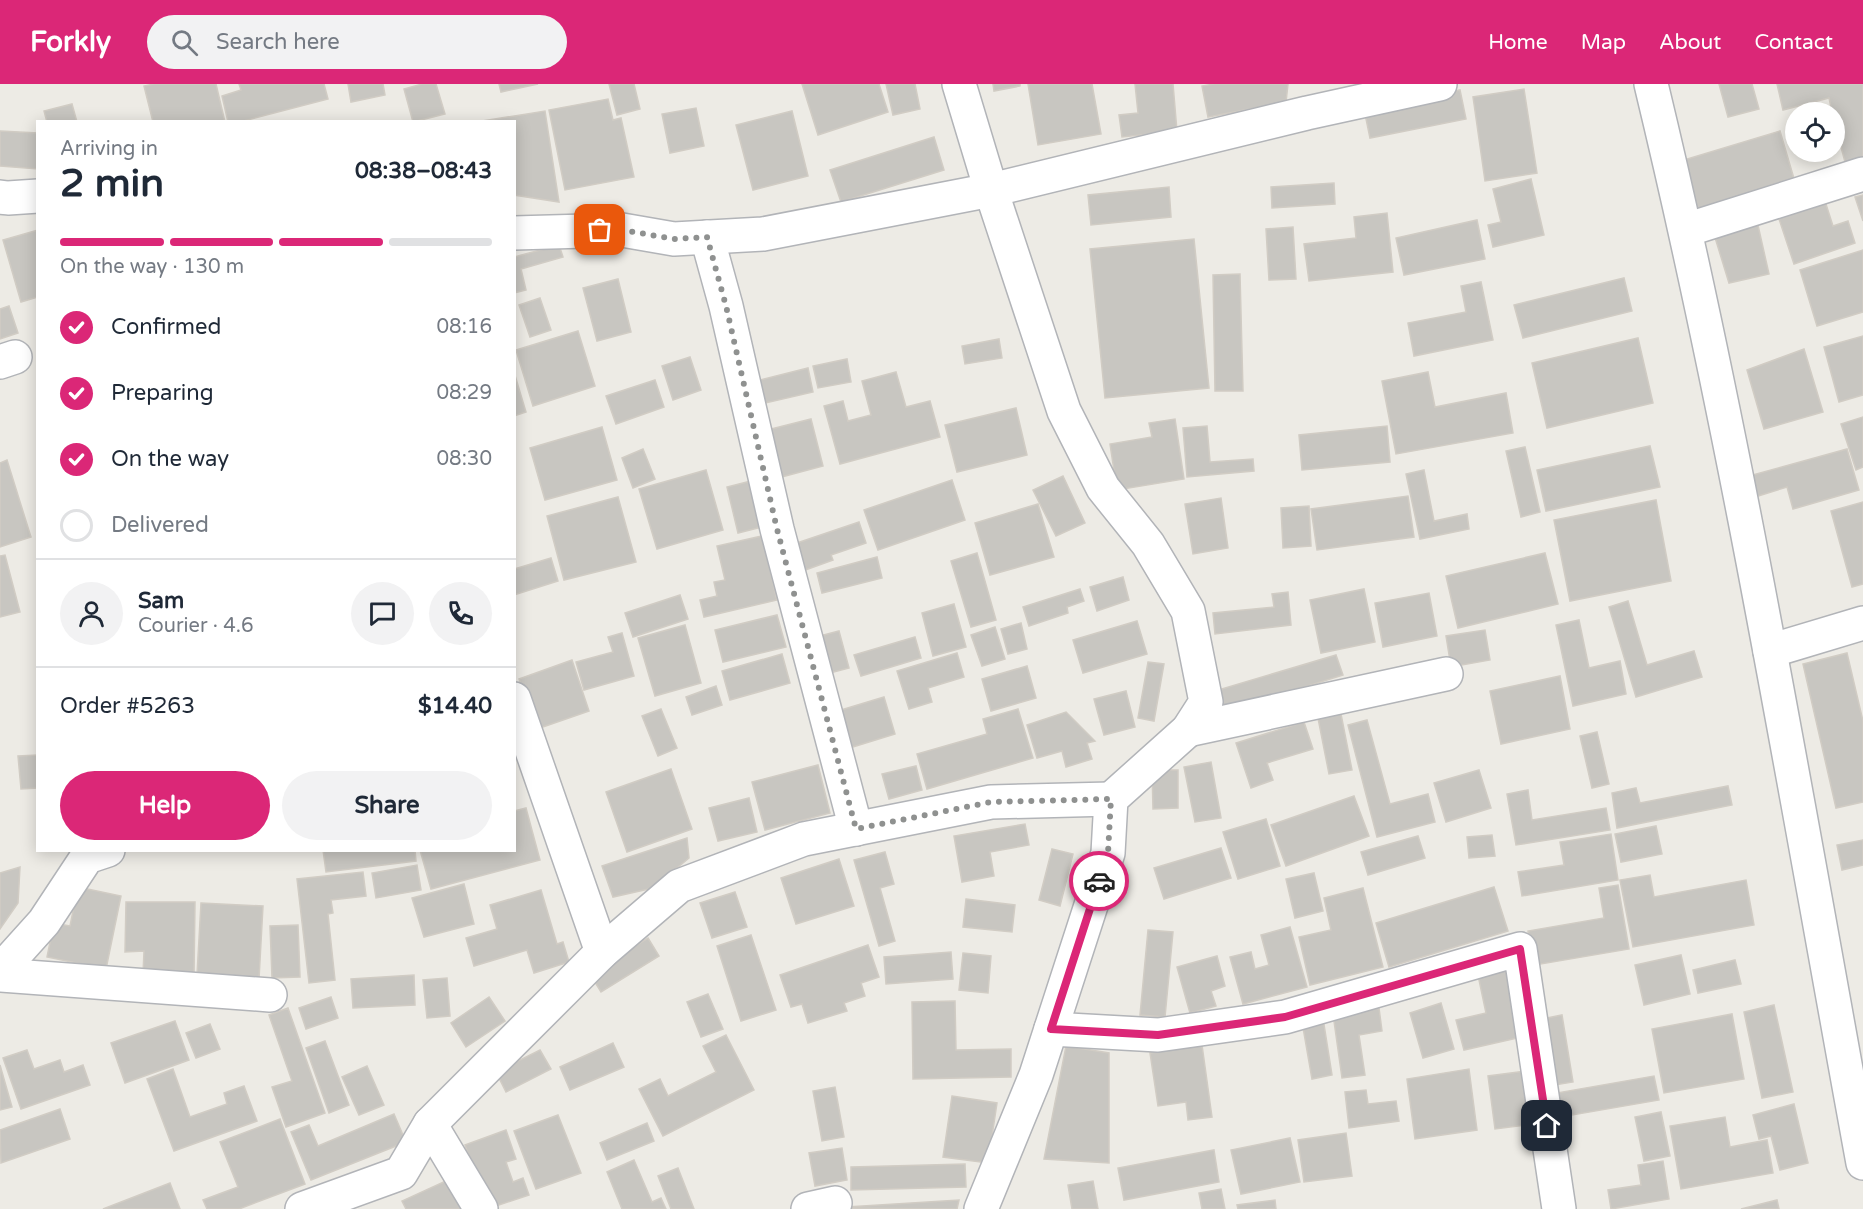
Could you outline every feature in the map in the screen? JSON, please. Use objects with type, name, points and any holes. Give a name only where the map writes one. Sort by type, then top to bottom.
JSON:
[{"type":"street","points":[[302,1209],[401,1173],[430,1124],[602,952],[679,886],[804,839],[991,802],[1111,799],[1188,730],[1206,702],[1188,611],[1148,544],[1103,488],[1064,411],[991,190],[959,84]]},
{"type":"street","points":[[516,233],[622,230],[674,239],[763,234],[991,190],[1307,113],[1440,84]]},
{"type":"street","points":[[1651,84],[1686,230],[1770,651],[1863,1163]]},
{"type":"street","points":[[1686,230],[1863,174]]},
{"type":"street","points":[[0,197],[36,196]]},
{"type":"street","points":[[707,237],[726,306],[777,529],[856,829]]},
{"type":"street","points":[[1770,651],[1863,623]]},
{"type":"street","points":[[1188,730],[1446,674]]},
{"type":"street","points":[[516,705],[602,952]]},
{"type":"street","points":[[981,1209],[1036,1075],[1108,853],[1111,799]]},
{"type":"street","points":[[0,973],[44,922],[87,857],[102,852]]},
{"type":"street","points":[[1051,1029],[1158,1035],[1285,1017],[1520,949],[1559,1209]]},
{"type":"street","points":[[0,973],[270,995]]},
{"type":"street","points":[[430,1124],[481,1209]]},
{"type":"building","points":[[216,84],[225,120],[152,120],[144,86]]},
{"type":"building","points":[[239,84],[324,84],[328,99],[248,120],[228,120],[222,96],[241,90]]},
{"type":"building","points":[[348,84],[383,84],[385,95],[351,102]]},
{"type":"building","points":[[422,84],[436,84],[445,114],[412,120],[404,89]]},
{"type":"building","points":[[499,84],[538,84],[501,92]]},
{"type":"building","points":[[609,84],[634,84],[640,109],[617,115]]},
{"type":"building","points":[[802,84],[879,84],[888,112],[818,135]]},
{"type":"building","points":[[886,84],[915,84],[920,109],[893,115]]},
{"type":"building","points":[[993,84],[1020,84],[1020,86],[994,91]]},
{"type":"building","points":[[1028,84],[1092,84],[1101,134],[1038,145]]},
{"type":"building","points":[[1135,84],[1173,84],[1177,131],[1122,137],[1119,115],[1138,113]]},
{"type":"building","points":[[1288,84],[1286,102],[1208,117],[1202,86]]},
{"type":"building","points":[[1719,84],[1752,84],[1759,109],[1728,117]]},
{"type":"building","points":[[1777,84],[1863,84],[1863,157],[1845,162],[1845,102],[1830,102],[1829,98],[1814,102],[1785,102],[1785,109],[1783,110]]},
{"type":"building","points":[[1524,89],[1537,173],[1485,181],[1473,97]]},
{"type":"building","points":[[1460,90],[1466,119],[1370,138],[1364,109]]},
{"type":"building","points":[[608,99],[613,120],[621,118],[634,177],[565,190],[549,110]]},
{"type":"building","points":[[72,104],[76,120],[46,120],[44,111]]},
{"type":"building","points":[[696,108],[704,146],[670,153],[662,114]]},
{"type":"building","points":[[545,111],[559,202],[516,195],[516,120],[489,120]]},
{"type":"building","points":[[792,111],[808,176],[753,190],[736,125]]},
{"type":"building","points":[[0,131],[36,133],[36,169],[0,166]]},
{"type":"building","points":[[1780,131],[1785,148],[1785,162],[1789,162],[1795,182],[1689,213],[1674,163]]},
{"type":"building","points":[[934,137],[944,170],[841,202],[830,170]]},
{"type":"building","points":[[1531,179],[1544,235],[1493,247],[1488,225],[1501,222],[1493,189]]},
{"type":"building","points":[[1334,183],[1335,204],[1272,208],[1271,187]]},
{"type":"building","points":[[1169,187],[1171,217],[1091,225],[1088,195]]},
{"type":"building","points":[[1863,195],[1863,221],[1855,197]]},
{"type":"building","points":[[1824,198],[1833,226],[1848,221],[1855,243],[1794,264],[1777,213]]},
{"type":"building","points":[[1755,212],[1769,274],[1729,283],[1713,231]]},
{"type":"building","points":[[1387,213],[1393,272],[1309,281],[1304,244],[1356,238],[1354,217]]},
{"type":"building","points":[[1477,220],[1485,259],[1404,275],[1396,238]]},
{"type":"building","points":[[1293,227],[1296,279],[1269,280],[1266,229]]},
{"type":"building","points":[[36,231],[36,298],[21,302],[3,240]]},
{"type":"building","points":[[1194,239],[1209,388],[1105,398],[1090,249]]},
{"type":"building","points":[[559,245],[563,257],[521,269],[526,290],[516,292],[516,256]]},
{"type":"building","points":[[1863,250],[1863,312],[1817,326],[1800,270]]},
{"type":"building","points":[[1240,274],[1243,391],[1215,391],[1213,275]]},
{"type":"building","points":[[1624,278],[1632,311],[1523,338],[1514,305]]},
{"type":"building","points":[[618,279],[631,332],[597,341],[583,288]]},
{"type":"building","points":[[1481,282],[1493,340],[1414,356],[1408,323],[1466,312],[1461,286]]},
{"type":"building","points":[[540,298],[551,330],[530,337],[519,305]]},
{"type":"building","points":[[9,306],[18,333],[0,339],[0,309]]},
{"type":"building","points":[[578,331],[595,386],[533,406],[516,350]]},
{"type":"building","points":[[1863,336],[1863,395],[1839,402],[1824,347]]},
{"type":"building","points":[[1638,338],[1653,403],[1547,428],[1532,363]]},
{"type":"building","points":[[999,339],[1002,358],[965,364],[962,346]]},
{"type":"building","points":[[1804,349],[1823,412],[1764,429],[1747,370]]},
{"type":"building","points":[[690,357],[701,390],[673,400],[662,366]]},
{"type":"building","points":[[847,359],[851,382],[818,388],[813,366]]},
{"type":"building","points":[[808,368],[813,392],[757,405],[752,382]]},
{"type":"building","points":[[896,372],[906,407],[930,401],[940,437],[840,464],[824,406],[843,401],[848,421],[871,415],[862,381]]},
{"type":"building","points":[[1428,372],[1435,407],[1506,393],[1513,433],[1396,454],[1382,381]]},
{"type":"building","points":[[516,379],[526,412],[516,415]]},
{"type":"building","points":[[655,380],[664,407],[616,424],[606,396]]},
{"type":"building","points":[[1016,408],[1027,455],[957,472],[945,425]]},
{"type":"building","points":[[1863,417],[1863,467],[1856,470],[1841,424]]},
{"type":"building","points":[[811,419],[823,466],[774,479],[763,431]]},
{"type":"building","points":[[1175,419],[1184,479],[1117,490],[1110,444],[1152,437],[1149,423]]},
{"type":"building","points":[[1207,426],[1210,462],[1253,459],[1254,471],[1187,477],[1183,428]]},
{"type":"building","points":[[1387,426],[1390,462],[1302,470],[1299,435]]},
{"type":"building","points":[[602,427],[617,480],[545,500],[530,448]]},
{"type":"building","points":[[1650,446],[1660,487],[1546,511],[1537,470]]},
{"type":"building","points":[[1525,447],[1540,512],[1521,517],[1506,451]]},
{"type":"building","points":[[643,449],[655,479],[633,488],[622,458]]},
{"type":"building","points":[[1847,449],[1859,490],[1793,509],[1787,487],[1755,497],[1749,476]]},
{"type":"building","points":[[7,460],[31,537],[0,547],[0,463]]},
{"type":"building","points":[[706,470],[723,530],[657,549],[639,489]]},
{"type":"building","points":[[1424,470],[1434,521],[1467,514],[1469,529],[1420,539],[1406,474]]},
{"type":"building","points":[[1063,476],[1085,523],[1056,536],[1033,490]]},
{"type":"building","points":[[952,480],[965,520],[878,550],[864,510]]},
{"type":"building","points":[[751,481],[762,527],[738,533],[727,487]]},
{"type":"building","points":[[1408,496],[1414,537],[1317,550],[1311,509]]},
{"type":"building","points":[[618,497],[636,562],[564,580],[547,516]]},
{"type":"building","points":[[1221,498],[1228,548],[1193,554],[1185,504]]},
{"type":"building","points":[[1656,500],[1671,581],[1570,601],[1554,520]]},
{"type":"building","points":[[1863,502],[1863,584],[1852,587],[1831,511]]},
{"type":"building","points":[[1038,504],[1054,557],[990,575],[975,523]]},
{"type":"building","points":[[1309,506],[1311,546],[1283,548],[1281,508]]},
{"type":"building","points":[[859,522],[866,543],[831,555],[833,560],[797,573],[788,546]]},
{"type":"building","points":[[762,536],[777,600],[704,617],[700,600],[717,596],[714,582],[725,580],[717,546]]},
{"type":"building","points":[[977,553],[996,620],[971,627],[951,561]]},
{"type":"building","points":[[1545,553],[1558,604],[1458,628],[1446,576]]},
{"type":"building","points":[[5,555],[20,612],[0,617],[0,556]]},
{"type":"building","points":[[877,557],[882,578],[822,593],[817,573]]},
{"type":"building","points":[[551,558],[558,581],[516,594],[516,568]]},
{"type":"building","points":[[1123,577],[1129,600],[1097,611],[1090,587]]},
{"type":"building","points":[[1080,589],[1084,601],[1067,607],[1068,613],[1029,626],[1023,607]]},
{"type":"building","points":[[1364,589],[1375,642],[1321,653],[1310,600]]},
{"type":"building","points":[[1288,592],[1291,625],[1215,634],[1213,613],[1274,607],[1272,594]]},
{"type":"building","points":[[1429,593],[1437,636],[1383,647],[1375,603]]},
{"type":"building","points":[[680,595],[688,619],[633,637],[625,613]]},
{"type":"building","points":[[1628,601],[1647,665],[1694,651],[1702,677],[1636,697],[1609,607]]},
{"type":"building","points":[[954,604],[966,647],[933,656],[922,613]]},
{"type":"building","points":[[777,615],[786,647],[723,662],[715,630]]},
{"type":"building","points":[[1579,620],[1589,668],[1620,661],[1626,694],[1573,706],[1556,625]]},
{"type":"building","points":[[1137,621],[1147,654],[1083,673],[1073,640]]},
{"type":"building","points":[[1021,623],[1027,649],[1008,654],[1001,629]]},
{"type":"building","points":[[685,625],[701,683],[655,696],[638,638]]},
{"type":"building","points":[[995,627],[1005,659],[982,666],[971,635]]},
{"type":"building","points":[[1485,630],[1490,660],[1451,667],[1446,636]]},
{"type":"building","points":[[839,631],[849,668],[822,675],[812,638]]},
{"type":"building","points":[[622,633],[634,676],[584,690],[576,662],[613,652],[608,637]]},
{"type":"building","points":[[915,637],[921,658],[861,676],[854,655]]},
{"type":"building","points":[[957,653],[964,677],[928,688],[932,702],[909,709],[897,671]]},
{"type":"building","points":[[1847,653],[1863,721],[1863,802],[1836,808],[1803,664]]},
{"type":"building","points":[[782,654],[790,683],[730,700],[722,671]]},
{"type":"building","points":[[1336,655],[1343,675],[1221,713],[1215,691]]},
{"type":"building","points":[[572,660],[589,711],[537,729],[519,679]]},
{"type":"building","points":[[1148,662],[1164,664],[1154,721],[1138,718]]},
{"type":"building","points":[[1027,666],[1036,698],[991,711],[982,679]]},
{"type":"building","points":[[1560,676],[1570,729],[1501,744],[1490,691]]},
{"type":"building","points":[[716,686],[722,705],[692,715],[686,697]]},
{"type":"building","points":[[1126,691],[1135,727],[1104,735],[1094,699]]},
{"type":"building","points":[[884,697],[895,734],[843,750],[831,713]]},
{"type":"building","points":[[661,709],[677,748],[658,756],[642,716]]},
{"type":"building","points":[[1018,709],[1033,758],[927,789],[917,754],[987,734],[983,719]]},
{"type":"building","points":[[1340,709],[1352,770],[1329,774],[1317,713]]},
{"type":"building","points":[[1066,712],[1095,741],[1087,743],[1092,759],[1066,767],[1062,751],[1037,758],[1027,725]]},
{"type":"building","points":[[1367,720],[1390,804],[1428,794],[1435,822],[1377,837],[1348,725]]},
{"type":"building","points":[[1304,722],[1313,749],[1267,763],[1273,780],[1251,788],[1236,743]]},
{"type":"building","points":[[1597,732],[1609,784],[1592,788],[1580,736]]},
{"type":"building","points":[[36,755],[36,788],[21,789],[18,756]]},
{"type":"building","points":[[1211,762],[1221,818],[1195,822],[1184,767]]},
{"type":"building","points":[[818,765],[830,813],[765,830],[752,782]]},
{"type":"building","points":[[916,766],[922,790],[889,799],[882,774]]},
{"type":"building","points":[[671,769],[692,829],[627,852],[606,792]]},
{"type":"building","points":[[1152,770],[1178,770],[1178,808],[1153,809]]},
{"type":"building","points":[[1479,770],[1491,808],[1446,822],[1434,783]]},
{"type":"building","points":[[1728,786],[1732,805],[1617,828],[1612,793],[1636,788],[1640,803]]},
{"type":"building","points":[[1528,790],[1532,820],[1606,808],[1610,830],[1516,845],[1507,794]]},
{"type":"building","points":[[1354,796],[1369,836],[1286,866],[1271,825]]},
{"type":"building","points":[[749,798],[757,832],[718,841],[709,808]]},
{"type":"building","points":[[526,808],[540,860],[431,889],[421,852],[516,852],[516,810]]},
{"type":"building","points":[[1266,819],[1280,866],[1238,879],[1223,832]]},
{"type":"building","points":[[1025,824],[1029,845],[990,852],[994,876],[962,882],[954,836]]},
{"type":"building","points":[[1656,826],[1662,854],[1621,862],[1615,834]]},
{"type":"building","points":[[1611,834],[1618,880],[1522,896],[1518,872],[1564,865],[1560,842]]},
{"type":"building","points":[[1492,835],[1495,856],[1469,858],[1467,837]]},
{"type":"building","points":[[1418,836],[1425,858],[1368,875],[1361,852]]},
{"type":"building","points":[[687,838],[689,858],[653,888],[613,897],[602,866]]},
{"type":"building","points":[[1863,840],[1863,865],[1842,870],[1837,845]]},
{"type":"building","points":[[1221,848],[1231,878],[1164,899],[1154,868]]},
{"type":"building","points":[[1052,849],[1073,854],[1060,906],[1039,900]]},
{"type":"building","points":[[323,852],[415,852],[416,861],[326,872]]},
{"type":"building","points":[[885,852],[894,884],[880,888],[895,941],[879,946],[854,860]]},
{"type":"building","points":[[839,859],[854,906],[796,924],[781,878]]},
{"type":"building","points":[[417,865],[421,890],[376,898],[372,873]]},
{"type":"building","points":[[20,867],[18,903],[0,929],[0,873]]},
{"type":"building","points":[[363,872],[366,896],[331,900],[333,913],[328,914],[335,980],[309,983],[297,879]]},
{"type":"building","points":[[1314,873],[1323,911],[1295,918],[1286,879]]},
{"type":"building","points":[[1650,875],[1654,897],[1746,880],[1754,925],[1633,947],[1620,880]]},
{"type":"building","points":[[464,884],[474,924],[424,937],[412,898]]},
{"type":"building","points":[[1618,885],[1629,949],[1535,965],[1528,931],[1604,918],[1599,888]]},
{"type":"building","points":[[78,887],[121,896],[106,969],[47,957],[54,923],[70,926]]},
{"type":"building","points":[[1494,887],[1508,931],[1389,967],[1376,923]]},
{"type":"building","points":[[1363,888],[1383,967],[1310,985],[1299,937],[1331,930],[1324,898]]},
{"type":"building","points":[[541,890],[557,944],[563,942],[569,962],[534,973],[527,950],[474,966],[466,938],[497,929],[490,905]]},
{"type":"building","points":[[735,892],[747,927],[712,938],[700,903]]},
{"type":"building","points":[[966,899],[1015,905],[1012,932],[963,927]]},
{"type":"building","points":[[126,902],[195,902],[194,976],[143,975],[144,951],[125,952]]},
{"type":"building","points":[[201,903],[263,906],[259,979],[197,975]]},
{"type":"building","points":[[298,925],[300,977],[272,978],[270,926]]},
{"type":"building","points":[[1290,927],[1307,987],[1243,1004],[1230,957],[1251,952],[1255,969],[1269,965],[1261,935]]},
{"type":"building","points":[[1148,930],[1173,932],[1165,1017],[1140,1015]]},
{"type":"building","points":[[751,935],[776,1010],[741,1021],[717,946]]},
{"type":"building","points":[[648,938],[659,956],[601,992],[590,974]]},
{"type":"building","points":[[868,945],[879,977],[861,983],[865,996],[844,1003],[847,1011],[808,1023],[802,1004],[791,1007],[780,975]]},
{"type":"building","points":[[951,952],[953,979],[886,984],[884,957]]},
{"type":"building","points":[[963,953],[991,956],[988,993],[959,990]]},
{"type":"building","points":[[1681,955],[1690,994],[1644,1005],[1635,965]]},
{"type":"building","points":[[1217,956],[1225,986],[1211,991],[1216,1006],[1190,1013],[1177,967]]},
{"type":"building","points":[[1735,960],[1741,984],[1698,993],[1693,970]]},
{"type":"building","points":[[1507,969],[1522,1037],[1464,1050],[1456,1020],[1486,1013],[1478,975]]},
{"type":"building","points":[[414,975],[415,1005],[353,1008],[351,979]]},
{"type":"building","points":[[447,978],[450,1016],[427,1018],[423,980]]},
{"type":"building","points":[[708,994],[723,1029],[701,1037],[687,1002]]},
{"type":"building","points":[[331,997],[338,1018],[306,1029],[299,1008]]},
{"type":"building","points":[[489,997],[505,1021],[466,1047],[451,1023]]},
{"type":"building","points":[[955,1001],[956,1050],[1011,1049],[1011,1077],[913,1079],[912,1002]]},
{"type":"building","points":[[1441,1003],[1454,1049],[1423,1058],[1410,1013]]},
{"type":"building","points":[[1774,1005],[1793,1092],[1762,1098],[1744,1012]]},
{"type":"building","points":[[288,1008],[325,1113],[286,1127],[272,1087],[292,1081],[269,1015]]},
{"type":"building","points":[[1379,1008],[1382,1031],[1359,1035],[1365,1075],[1342,1078],[1333,1014]]},
{"type":"building","points":[[1322,1012],[1332,1075],[1312,1079],[1301,1016]]},
{"type":"building","points":[[1732,1014],[1744,1079],[1664,1093],[1652,1029]]},
{"type":"building","points":[[1562,1015],[1573,1082],[1549,1086],[1537,1020]]},
{"type":"building","points":[[175,1021],[189,1060],[125,1083],[111,1043]]},
{"type":"building","points":[[210,1024],[220,1049],[196,1058],[186,1033]]},
{"type":"building","points":[[726,1035],[754,1090],[663,1136],[639,1089],[660,1079],[668,1096],[716,1072],[703,1046]]},
{"type":"building","points":[[325,1041],[349,1105],[329,1113],[306,1048]]},
{"type":"building","points":[[613,1043],[624,1067],[570,1090],[560,1067]]},
{"type":"building","points":[[1202,1045],[1212,1117],[1188,1120],[1186,1102],[1158,1106],[1150,1053]]},
{"type":"building","points":[[1066,1046],[1109,1053],[1109,1163],[1044,1159]]},
{"type":"building","points":[[27,1050],[34,1069],[60,1060],[64,1072],[83,1065],[90,1085],[21,1109],[3,1058]]},
{"type":"building","points":[[540,1050],[551,1069],[506,1092],[496,1072]]},
{"type":"building","points":[[0,1065],[12,1107],[0,1110]]},
{"type":"building","points":[[367,1066],[384,1105],[359,1115],[342,1077]]},
{"type":"building","points":[[173,1069],[190,1117],[227,1104],[224,1093],[244,1086],[257,1121],[174,1151],[147,1079]]},
{"type":"building","points":[[1469,1069],[1477,1130],[1415,1139],[1407,1079]]},
{"type":"building","points":[[1526,1071],[1533,1124],[1495,1129],[1488,1076]]},
{"type":"building","points":[[1654,1076],[1659,1100],[1555,1118],[1551,1094]]},
{"type":"building","points":[[835,1087],[844,1137],[822,1141],[813,1091]]},
{"type":"building","points":[[1366,1090],[1368,1104],[1396,1101],[1399,1121],[1349,1128],[1345,1092]]},
{"type":"building","points":[[952,1096],[997,1103],[988,1163],[943,1157]]},
{"type":"building","points":[[1794,1104],[1808,1163],[1780,1170],[1771,1136],[1759,1139],[1753,1115]]},
{"type":"building","points":[[60,1109],[70,1139],[1,1163],[0,1130]]},
{"type":"building","points":[[1661,1112],[1670,1156],[1644,1161],[1635,1117]]},
{"type":"building","points":[[394,1114],[406,1142],[311,1180],[291,1132],[309,1125],[318,1146]]},
{"type":"building","points":[[558,1115],[581,1173],[536,1189],[514,1131]]},
{"type":"building","points":[[1725,1117],[1730,1147],[1767,1140],[1773,1173],[1681,1189],[1670,1126]]},
{"type":"building","points":[[280,1119],[305,1184],[239,1209],[207,1209],[203,1200],[238,1187],[220,1142]]},
{"type":"building","points":[[647,1123],[654,1141],[607,1160],[600,1143]]},
{"type":"building","points":[[506,1130],[516,1159],[506,1162],[513,1182],[523,1178],[529,1195],[487,1209],[465,1145]]},
{"type":"building","points":[[1346,1133],[1352,1176],[1304,1182],[1298,1140]]},
{"type":"building","points":[[1290,1138],[1300,1182],[1241,1194],[1231,1150]]},
{"type":"building","points":[[842,1148],[847,1180],[815,1186],[809,1153]]},
{"type":"building","points":[[1214,1150],[1219,1182],[1124,1200],[1118,1168]]},
{"type":"building","points":[[634,1160],[652,1202],[661,1198],[666,1209],[622,1209],[607,1172]]},
{"type":"building","points":[[1663,1161],[1669,1199],[1611,1209],[1608,1190],[1641,1185],[1638,1165]]},
{"type":"building","points":[[965,1164],[966,1187],[851,1190],[851,1167]]},
{"type":"building","points":[[678,1168],[694,1209],[671,1209],[658,1176]]},
{"type":"building","points":[[448,1180],[461,1209],[406,1209],[402,1201]]},
{"type":"building","points":[[1093,1181],[1098,1209],[1072,1209],[1068,1185]]},
{"type":"building","points":[[170,1183],[180,1209],[103,1209]]},
{"type":"building","points":[[1221,1189],[1225,1209],[1202,1209],[1199,1193]]},
{"type":"building","points":[[959,1200],[957,1209],[830,1208]]},
{"type":"building","points":[[1275,1200],[1276,1209],[1238,1209],[1237,1205]]},
{"type":"building","points":[[1777,1200],[1779,1209],[1741,1209]]},
{"type":"way so far","points":[[600,230],[640,232],[674,239],[707,237],[726,306],[777,529],[856,829],[991,802],[1111,799],[1108,853],[1099,881]]},
{"type":"route","points":[[1099,881],[1051,1029],[1158,1035],[1285,1017],[1520,949],[1547,1126]]}]
